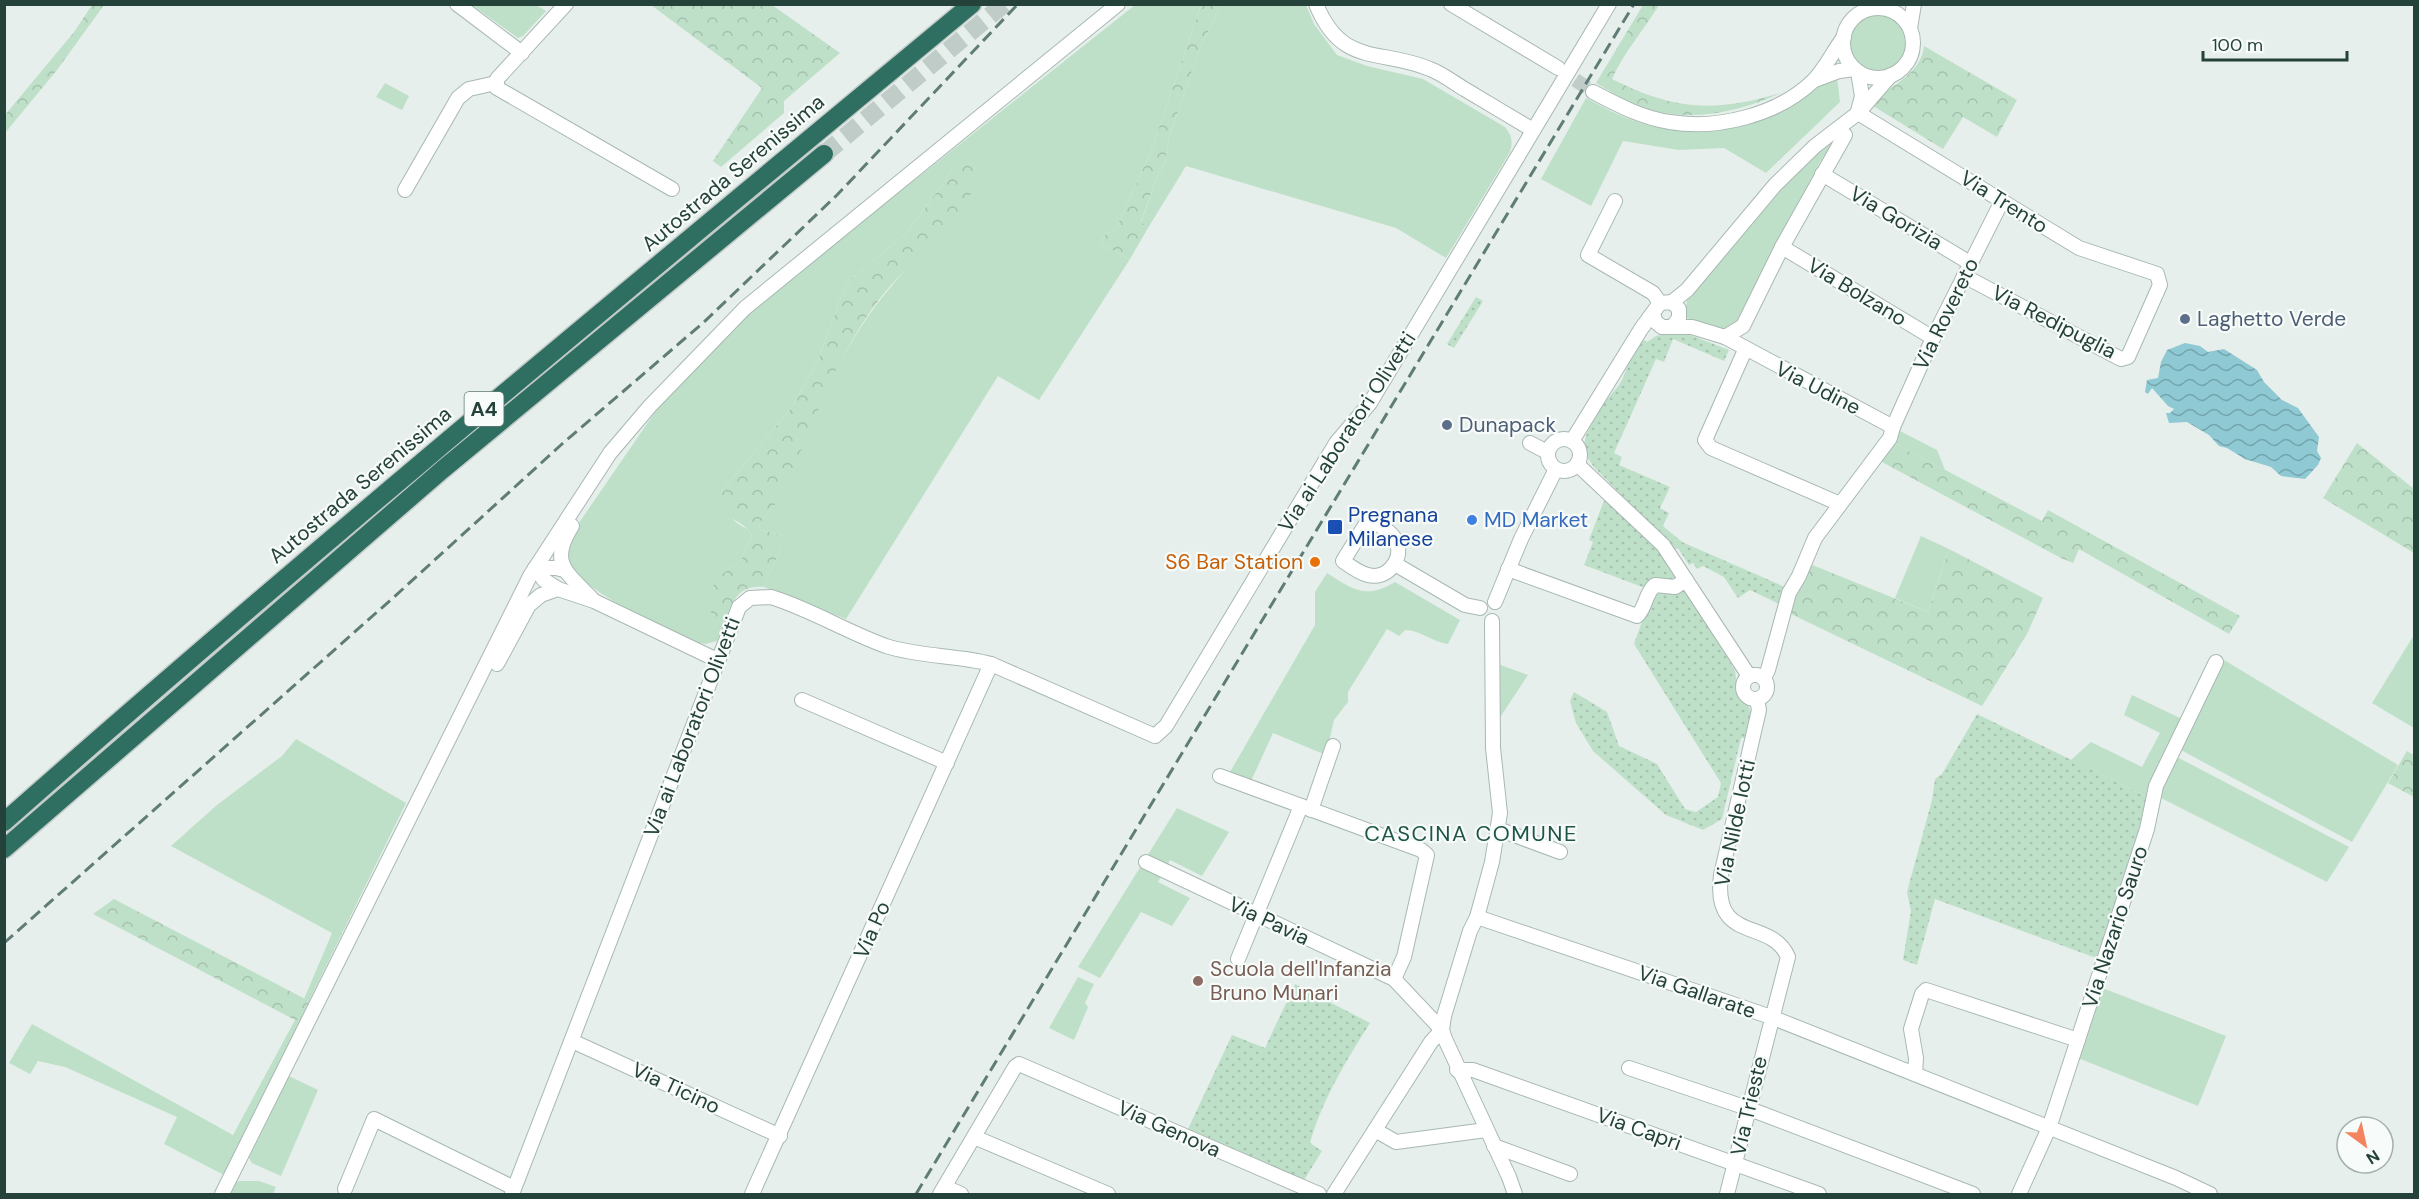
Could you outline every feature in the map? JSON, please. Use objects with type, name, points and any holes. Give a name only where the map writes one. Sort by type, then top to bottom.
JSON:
[{"type":"highway","name":"Autostrada Serenissima","points":[[4,822],[339,531],[972,4]]},
{"type":"highway","name":"Autostrada Serenissima","points":[[4,849],[442,470],[824,154]]},
{"type":"street","points":[[457,4],[522,53]]},
{"type":"street","points":[[566,4],[497,79],[496,83],[500,91],[672,189]]},
{"type":"street","points":[[222,1194],[535,568],[610,453],[650,406],[745,308],[1118,4]]},
{"type":"street","points":[[1316,4],[1329,28],[1351,47],[1371,55],[1430,69],[1533,130]]},
{"type":"street","points":[[1451,4],[1558,69]]},
{"type":"street","name":"Via ai Laboratori Olivetti","points":[[513,1191],[739,607],[748,599],[760,596],[777,599],[888,646],[924,654],[970,658],[991,664],[1155,736],[1166,726],[1336,442],[1370,403],[1609,4]]},
{"type":"street","points":[[1572,441],[1637,338],[1668,313],[1775,185],[1815,146],[1858,113],[1891,75],[1902,68],[1909,59],[1913,47],[1910,28],[1914,4]]},
{"type":"street","points":[[1815,80],[1844,37],[1848,25],[1862,12],[1878,6],[1887,9],[1898,14],[1910,28]]},
{"type":"street","points":[[1844,37],[1847,60],[1856,70],[1873,77],[1891,75]]},
{"type":"street","points":[[1593,92],[1628,110],[1659,120],[1688,124],[1705,123],[1737,119],[1769,108],[1793,96],[1815,80],[1839,71],[1856,70]]},
{"type":"street","points":[[1856,70],[1862,96],[1858,113]]},
{"type":"street","points":[[405,190],[458,98],[469,89],[496,83]]},
{"type":"street","name":"Via Trento","points":[[1858,113],[2079,248],[2157,274]]},
{"type":"street","points":[[1725,337],[1743,326],[1782,247],[1845,135]]},
{"type":"street","name":"Via Gorizia","points":[[1822,174],[1967,269]]},
{"type":"street","points":[[1615,201],[1588,255],[1653,293],[1668,313]]},
{"type":"street","name":"Via Rovereto","points":[[1764,678],[1789,593],[1815,538],[1890,438],[1892,426],[1933,338],[2002,201]]},
{"type":"street","name":"Via Bolzano","points":[[1782,247],[1933,338]]},
{"type":"street","name":"Via Redipuglia","points":[[1967,269],[2121,359],[2128,357],[2160,285],[2157,274]]},
{"type":"street","name":"Via Udine","points":[[1668,313],[1692,327],[1725,337],[1744,350],[1892,426]]},
{"type":"street","points":[[1744,350],[1705,440],[1706,443],[1711,448],[1840,504]]},
{"type":"street","points":[[594,601],[564,570],[560,553],[565,537],[602,475],[650,406]]},
{"type":"street","points":[[1562,438],[1572,441],[1579,449],[1580,459],[1577,464],[1565,471],[1556,469],[1549,462],[1547,452],[1552,442],[1562,438]]},
{"type":"street","points":[[1530,442],[1547,452]]},
{"type":"street","points":[[1577,464],[1663,545],[1749,676]]},
{"type":"street","points":[[1494,602],[1556,469]]},
{"type":"street","points":[[1395,564],[1465,605],[1480,608]]},
{"type":"street","points":[[535,568],[564,570]]},
{"type":"street","points":[[535,568],[544,580],[558,589],[594,601],[717,660]]},
{"type":"street","points":[[1508,569],[1637,616],[1647,593],[1655,585],[1675,587],[1686,580]]},
{"type":"street","points":[[469,702],[484,687],[529,605],[541,595],[558,589]]},
{"type":"street","points":[[1480,608],[1485,602],[1494,602],[1498,605],[1500,614],[1492,621],[1493,748],[1500,813],[1492,862],[1477,918],[1470,932],[1444,1016],[1442,1030],[1515,1194]]},
{"type":"street","points":[[1480,608],[1482,618],[1492,621]]},
{"type":"street","name":"Via Nazario Sauro","points":[[2019,1194],[2049,1128],[2147,829],[2156,786],[2216,662]]},
{"type":"street","name":"Via Po","points":[[752,1194],[991,664]]},
{"type":"street","points":[[1757,674],[1764,678],[1767,688],[1764,695],[1757,699],[1749,698],[1744,691],[1743,683],[1749,676],[1757,674]]},
{"type":"street","name":"Via Nilde Iotti","points":[[1757,699],[1759,711],[1721,875],[1719,896],[1731,920],[1778,943],[1785,949],[1788,957],[1787,967],[1771,1017]]},
{"type":"street","points":[[802,700],[947,763]]},
{"type":"street","points":[[1239,959],[1333,746]]},
{"type":"street","points":[[1220,776],[1421,850],[1427,855],[1404,957],[1394,979]]},
{"type":"street","points":[[1498,829],[1560,852]]},
{"type":"street","name":"Via Pavia","points":[[1146,862],[1394,979],[1442,1030]]},
{"type":"street","name":"Via Gallarate","points":[[1477,918],[1771,1017],[2176,1178],[2210,1194]]},
{"type":"street","points":[[1915,1074],[1916,1058],[1911,1029],[1922,994],[1926,990],[2078,1040]]},
{"type":"street","name":"Via Trieste","points":[[1726,1194],[1736,1163],[1771,1017]]},
{"type":"street","points":[[1335,1194],[1431,1042],[1442,1030]]},
{"type":"street","name":"Via Ticino","points":[[572,1041],[780,1136]]},
{"type":"street","name":"Via Genova","points":[[974,1137],[1015,1067],[1019,1064],[1319,1194]]},
{"type":"street","points":[[1629,1068],[1748,1108],[1973,1194]]},
{"type":"street","name":"Via Capri","points":[[1458,1070],[1473,1070],[1819,1194]]},
{"type":"street","points":[[345,1189],[374,1119],[513,1191]]},
{"type":"street","points":[[1375,1130],[1396,1142],[1486,1130]]},
{"type":"street","points":[[961,1194],[942,1191],[974,1137],[1108,1194]]},
{"type":"street","points":[[1494,1146],[1570,1174]]},
{"type":"green space","points":[[92,5],[104,5],[57,70],[5,133],[5,115],[74,32]]},
{"type":"green space","points":[[472,5],[536,5],[546,11],[523,36],[518,38]]},
{"type":"green space","points":[[651,5],[772,5],[840,53],[784,101],[784,113],[721,167],[713,161],[762,88]]},
{"type":"green space","points":[[1135,5],[1201,5],[1150,154],[1116,228],[1105,235],[1100,244],[1130,259],[1039,400],[998,376],[846,619],[764,587],[781,548],[776,534],[759,529],[760,522],[773,507],[825,393],[861,327],[886,292],[971,194],[953,165],[945,181],[905,234],[851,279],[843,292],[819,358],[792,407],[721,492],[724,505],[731,517],[749,530],[752,535],[741,560],[718,577],[711,617],[724,623],[717,641],[705,644],[694,642],[605,596],[576,572],[568,556],[572,533],[664,399],[691,368],[766,298]]},
{"type":"green space","points":[[1201,5],[1220,5],[1198,54],[1169,137],[1165,164],[1158,174],[1141,222],[1148,228],[1130,259],[1100,244],[1105,235],[1116,228],[1150,154]]},
{"type":"green space","points":[[1220,5],[1306,5],[1314,24],[1337,55],[1367,66],[1423,79],[1505,127],[1511,139],[1510,152],[1446,258],[1396,228],[1186,166],[1148,228],[1141,223],[1158,174],[1165,164],[1169,137],[1198,54]]},
{"type":"green space","points":[[1643,5],[1659,5],[1612,79],[1655,97],[1694,105],[1735,104],[1781,93],[1745,107],[1726,111],[1708,114],[1670,114],[1623,99],[1596,83]]},
{"type":"green space","points":[[1878,15],[1893,20],[1901,28],[1906,43],[1901,58],[1893,66],[1878,71],[1863,66],[1855,58],[1850,43],[1855,28],[1863,20]]},
{"type":"green space","points":[[1924,46],[2017,100],[1997,137],[1963,117],[1943,149],[1873,106],[1877,98],[1913,70],[1922,55]]},
{"type":"green space","points":[[1837,77],[1840,102],[1766,173],[1724,148],[1679,150],[1623,141],[1591,206],[1541,179],[1586,98],[1626,118],[1658,128],[1715,130],[1770,117],[1794,105]]},
{"type":"green space","points":[[385,83],[409,96],[402,110],[376,97]]},
{"type":"green space","points":[[1838,135],[1820,162],[1736,324],[1722,333],[1690,321],[1685,315],[1687,300],[1780,188]]},
{"type":"green space","points":[[968,156],[975,174],[971,194],[952,221],[892,284],[866,318],[829,385],[784,490],[761,522],[759,529],[776,534],[781,541],[781,548],[764,587],[748,588],[737,596],[724,623],[711,618],[711,594],[714,584],[718,577],[741,560],[752,535],[724,510],[721,492],[792,407],[819,358],[843,292],[851,279],[905,234],[945,181],[953,165],[961,158]]},
{"type":"green space","points":[[1476,297],[1483,301],[1454,348],[1447,344]]},
{"type":"green space","points":[[1680,331],[1729,350],[1724,361],[1673,339],[1664,362],[1656,359],[1614,453],[1622,457],[1619,465],[1670,487],[1660,508],[1669,513],[1663,526],[1682,542],[1785,587],[1779,604],[1750,590],[1738,598],[1724,577],[1703,566],[1697,569],[1693,563],[1689,565],[1678,548],[1675,549],[1594,467],[1587,455],[1585,438],[1594,420],[1592,419],[1619,385],[1635,349],[1645,340],[1647,342],[1656,336]]},
{"type":"green space","points":[[1898,430],[1937,450],[1945,470],[1894,443]]},
{"type":"green space","points":[[1894,443],[2042,521],[2048,510],[2240,616],[2229,634],[2079,549],[2073,563],[2061,558],[1880,461]]},
{"type":"green space","points":[[2357,443],[2414,489],[2414,553],[2323,498]]},
{"type":"green space","points":[[1605,498],[1659,550],[1735,670],[1738,694],[1751,712],[1745,738],[1741,738],[1722,819],[1703,830],[1666,815],[1593,751],[1576,723],[1570,701],[1574,692],[1607,712],[1619,746],[1657,764],[1685,809],[1696,812],[1718,797],[1721,783],[1634,644],[1653,591],[1584,565],[1593,542],[1589,540]]},
{"type":"green space","points":[[1921,536],[1949,549],[1928,612],[1895,598]]},
{"type":"green space","points":[[1949,549],[2043,598],[2027,634],[1982,706],[1789,613],[1793,596],[1810,564],[1928,612]]},
{"type":"green space","points":[[1327,573],[1352,588],[1367,591],[1376,590],[1395,582],[1460,620],[1448,644],[1405,630],[1399,636],[1387,629],[1348,692],[1348,702],[1334,720],[1326,755],[1273,733],[1251,781],[1230,772],[1315,625],[1315,592]]},
{"type":"green space","points":[[2414,635],[2414,728],[2372,703]]},
{"type":"green space","points":[[2224,660],[2398,765],[2352,842],[2179,749]]},
{"type":"green space","points":[[1498,664],[1528,675],[1497,722]]},
{"type":"green space","points":[[2132,695],[2182,719],[2146,796],[2071,760],[2091,742],[2142,767],[2160,733],[2124,715]]},
{"type":"green space","points":[[1977,714],[2146,796],[2142,828],[2099,959],[1935,899],[1917,965],[1903,960],[1911,911],[1907,892],[1932,800],[1935,779],[1942,774]]},
{"type":"green space","points":[[296,739],[406,803],[309,1001],[304,999],[332,933],[171,846],[217,805],[282,756]]},
{"type":"green space","points":[[2407,751],[2414,755],[2414,797],[2388,783]]},
{"type":"green space","points":[[2175,756],[2349,847],[2327,882],[2157,796]]},
{"type":"green space","points":[[1177,808],[1229,832],[1202,876],[1170,860],[1158,882],[1190,898],[1172,926],[1141,912],[1100,978],[1078,967]]},
{"type":"green space","points":[[114,899],[309,1001],[301,1020],[295,1020],[93,914]]},
{"type":"green space","points":[[1078,977],[1094,984],[1085,1003],[1088,1007],[1074,1040],[1049,1028]]},
{"type":"green space","points":[[1295,984],[1370,1023],[1321,1111],[1310,1143],[1322,1151],[1304,1180],[1188,1129],[1232,1035],[1265,1048]]},
{"type":"green space","points":[[2100,987],[2226,1036],[2198,1106],[2078,1058]]},
{"type":"green space","points":[[295,1020],[301,1020],[224,1175],[164,1144],[177,1117],[65,1067],[38,1061],[30,1074],[9,1063],[32,1024],[233,1135]]},
{"type":"green space","points":[[289,1076],[318,1090],[281,1176],[252,1163],[249,1158]]},
{"type":"green space","points":[[259,1181],[276,1187],[273,1194],[229,1194],[235,1183]]},
{"type":"water","name":"Laghetto Verde","points":[[2185,343],[2200,346],[2208,352],[2224,349],[2257,370],[2264,382],[2282,400],[2298,408],[2319,437],[2317,451],[2321,458],[2318,465],[2305,479],[2281,476],[2271,467],[2245,459],[2219,446],[2209,435],[2187,422],[2169,423],[2166,413],[2174,409],[2168,406],[2152,388],[2148,394],[2145,392],[2147,380],[2158,378],[2161,362],[2167,350]]},
{"type":"tunnel","points":[[824,154],[1004,4]]},
{"type":"tunnel","points":[[1558,68],[1593,92]]},
{"type":"railway","points":[[4,943],[394,597],[562,444],[704,322],[837,195],[1018,4]]},
{"type":"railway","points":[[916,1194],[1634,4]]},
{"type":"place","name":"Laghetto Verde","points":[[2185,319]]},
{"type":"place","name":"Dunapack","points":[[1447,425]]},
{"type":"place","name":"MD Market","points":[[1472,520]]},
{"type":"place","name":"Pregnana Milanese","points":[[1335,527]]},
{"type":"place","name":"S6 Bar Station","points":[[1315,562]]},
{"type":"place","name":"Scuola dell'Infanzia Bruno Munari","points":[[1198,981]]},
{"type":"district","name":"CASCINA COMUNE","points":[[1471,833]]}]
